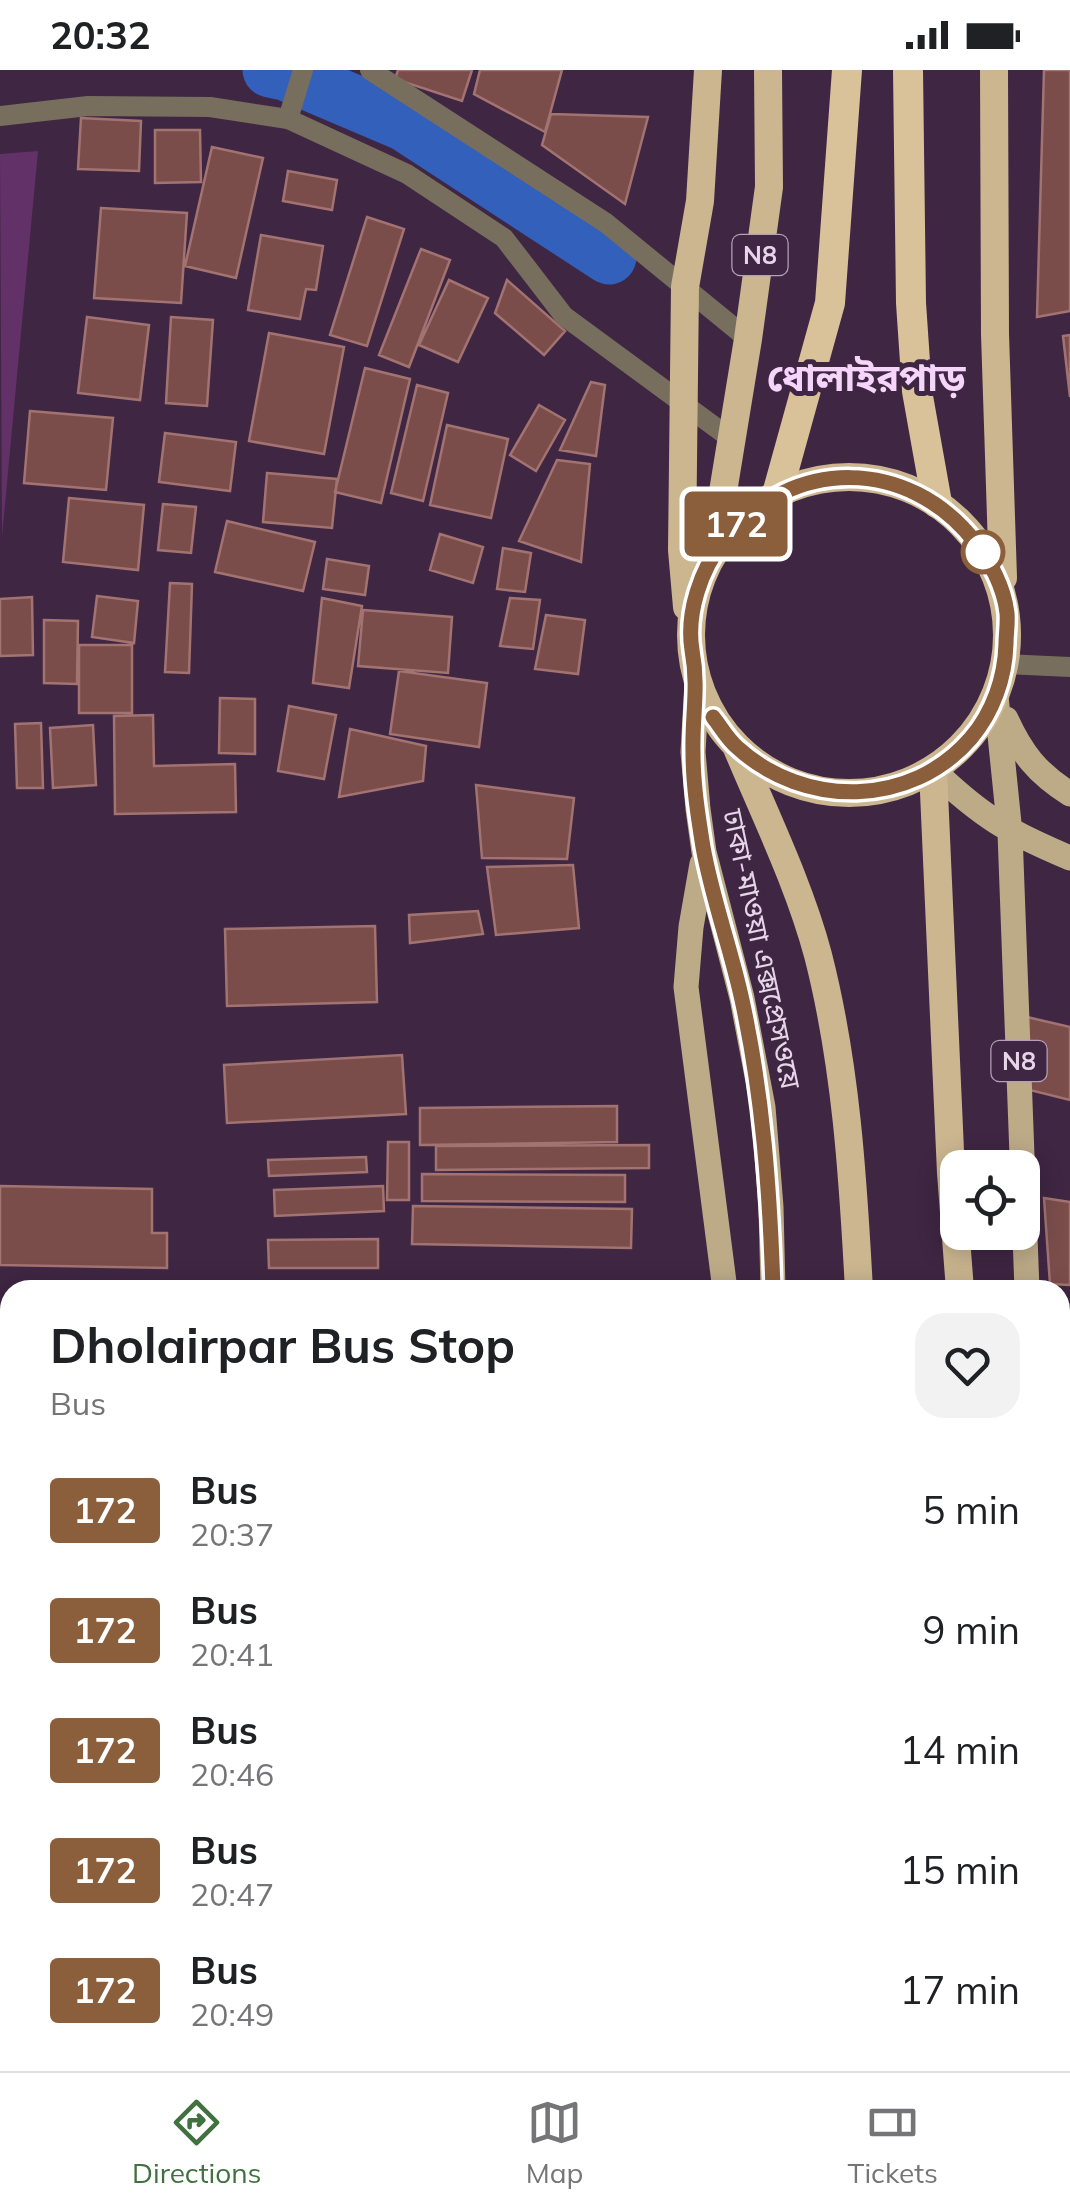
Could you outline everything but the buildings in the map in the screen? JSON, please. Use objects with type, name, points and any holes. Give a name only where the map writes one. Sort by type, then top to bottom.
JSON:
[{"type":"highway","points":[[690,638],[682,550],[685,287],[700,200],[708,70]]},
{"type":"highway","name":"N8","points":[[712,554],[748,339],[768,186],[768,70]]},
{"type":"highway","points":[[777,494],[830,304],[847,70]]},
{"type":"highway","points":[[908,70],[911,303],[917,391],[937,504]]},
{"type":"highway","name":"N8","points":[[994,70],[995,334],[1004,602]]},
{"type":"highway","name":"ঢাকা-মাওয়া এক্সপ্রেসওয়ে","points":[[845,477],[880,480],[914,490],[957,519],[990,561],[1007,611],[1006,664],[996,696],[970,739],[933,770],[874,792],[810,789],[781,778],[737,748],[713,717],[698,682],[690,638],[696,595],[712,554],[740,520],[777,494],[810,482],[845,477]]},
{"type":"highway","points":[[737,748],[789,872],[817,953],[840,1059],[859,1280]]},
{"type":"highway","points":[[933,770],[959,1280]]},
{"type":"main road","name":"ঢাকা-মাওয়া এক্সপ্রেসওয়ে","points":[[698,682],[693,752],[704,852],[742,998],[762,1107],[773,1280]]},
{"type":"main road","points":[[996,696],[1017,744],[1042,776],[1070,794]]},
{"type":"main road","points":[[996,696],[1010,833]]},
{"type":"main road","points":[[933,770],[973,808],[1010,833],[1070,858]]},
{"type":"main road","name":"N8","points":[[1010,833],[1027,1280]]},
{"type":"main road","points":[[704,852],[686,987],[723,1280]]},
{"type":"street","points":[[288,119],[303,70]]},
{"type":"street","points":[[370,70],[606,222],[748,339]]},
{"type":"street","points":[[0,116],[88,106],[210,107],[288,119],[407,174],[504,238],[564,316],[730,438]]},
{"type":"street","points":[[1006,664],[1070,666]]},
{"type":"shaded area","points":[[38,151],[2,537],[0,154]]},
{"type":"waterway","points":[[270,70],[405,124],[609,257]]},
{"type":"bus line","name":"172","points":[[713,717],[737,748],[781,778],[810,789],[874,792],[933,770],[970,739],[986,718],[1006,664],[1007,611],[990,561],[957,519],[914,490],[880,480],[845,477],[810,482],[777,494],[740,520],[712,554],[696,595],[690,638],[698,682],[693,752],[698,809],[704,852],[742,998],[762,1107],[773,1280]]},
{"type":"district","name":"ধোলাইরপাড়","points":[[866,378]]}]
